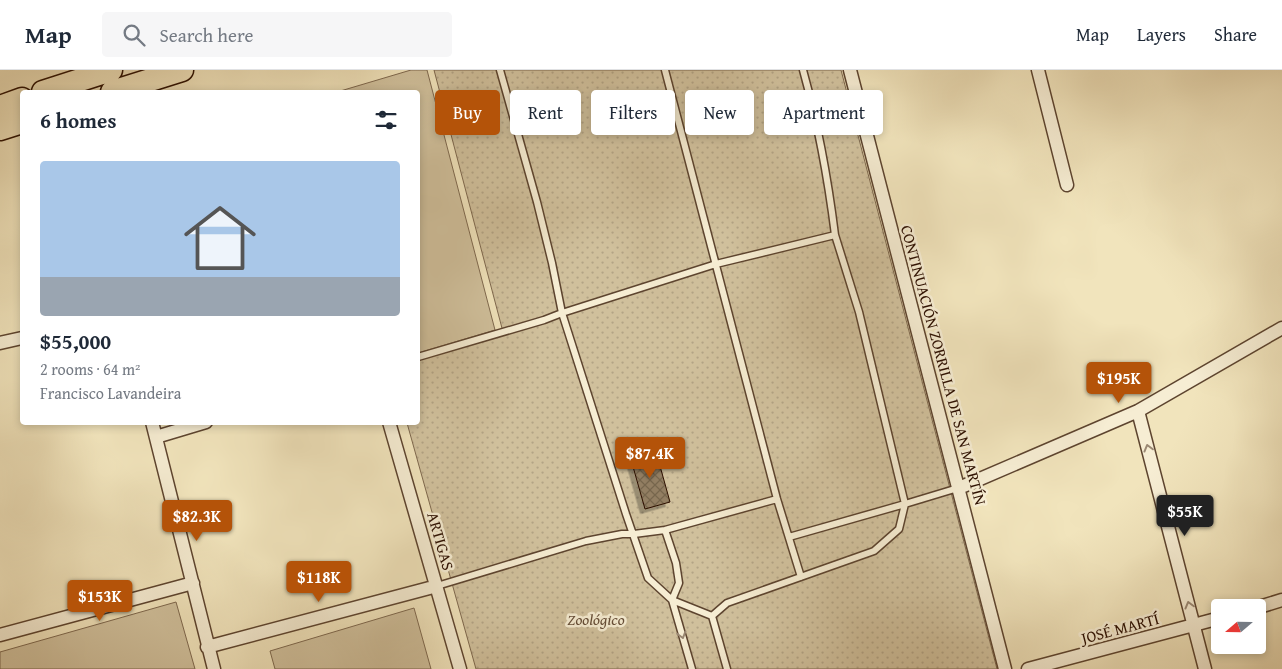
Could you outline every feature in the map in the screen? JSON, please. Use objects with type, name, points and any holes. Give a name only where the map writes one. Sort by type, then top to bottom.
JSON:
[{"type":"highway","points":[[49,90],[111,70]]},
{"type":"highway","points":[[118,90],[182,70]]},
{"type":"highway","points":[[0,107],[20,100]]},
{"type":"highway","points":[[0,129],[20,123]]},
{"type":"street","name":"CONTINUACIÓN ZORRILLA DE SAN MARTÍN","points":[[850,70],[1005,669]]},
{"type":"street","points":[[1038,70],[1068,185]]},
{"type":"street","points":[[959,488],[1138,411],[1282,328]]},
{"type":"street","points":[[0,343],[20,338]]},
{"type":"street","points":[[1138,411],[1205,669]]},
{"type":"street","points":[[153,425],[214,669]]},
{"type":"street","points":[[156,437],[196,425]]},
{"type":"street","name":"ARTIGAS","points":[[390,425],[460,669]]},
{"type":"street","points":[[0,635],[193,583]]},
{"type":"street","points":[[208,647],[437,586]]},
{"type":"street","points":[[1266,605],[1282,600]]},
{"type":"street","name":"JOSÉ MARTÍ","points":[[1028,669],[1211,621]]},
{"type":"lane","points":[[500,70],[537,202],[562,313],[648,578],[672,600],[712,616]]},
{"type":"lane","points":[[665,70],[777,499],[801,577]]},
{"type":"lane","points":[[712,616],[727,603],[874,551],[899,529],[906,504],[859,312],[835,234],[819,134],[803,70]]},
{"type":"lane","points":[[420,356],[544,320],[716,264],[835,234]]},
{"type":"lane","points":[[789,538],[959,488]]},
{"type":"lane","points":[[437,586],[586,541],[622,534],[665,530],[777,499]]},
{"type":"lane","points":[[665,530],[676,562],[679,582],[672,600],[692,669]]},
{"type":"lane","points":[[712,616],[727,669]]},
{"type":"green space","points":[[411,70],[427,70],[435,101],[435,135],[444,135],[495,330],[420,352],[420,90],[344,90]]},
{"type":"green space","name":"Zoológico","points":[[434,70],[841,70],[846,90],[764,90],[764,135],[858,135],[997,669],[476,669],[408,425],[420,425],[420,357],[503,332],[451,135],[500,135],[500,90],[439,90]]},
{"type":"green space","points":[[176,602],[195,669],[0,669],[0,652]]},
{"type":"green space","points":[[414,608],[431,669],[275,669],[270,651]]},
{"type":"building","points":[[655,448],[670,502],[645,509],[630,456]]}]
